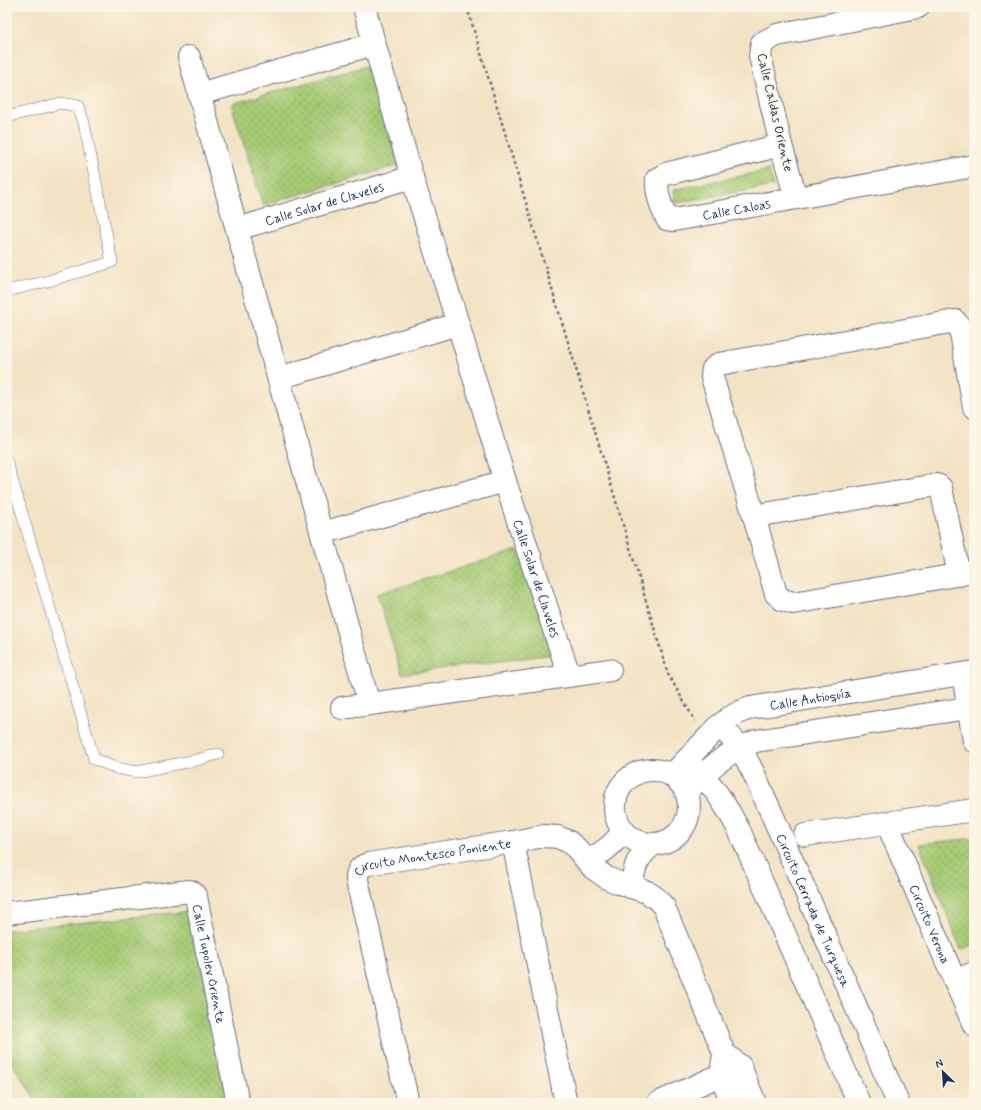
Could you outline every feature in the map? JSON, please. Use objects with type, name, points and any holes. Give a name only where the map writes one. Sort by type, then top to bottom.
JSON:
[{"type":"street","name":"Calle Solar de Claveles","points":[[364,7],[412,176],[505,481],[569,675]]},
{"type":"street","name":"Calle Caldas Oriente","points":[[796,198],[781,145],[760,56],[762,42],[777,35],[918,7]]},
{"type":"street","points":[[199,94],[374,44]]},
{"type":"street","points":[[189,57],[370,704]]},
{"type":"street","name":"Calle Caloas","points":[[781,145],[666,174],[657,179],[657,186],[664,214],[667,219],[674,220],[974,166]]},
{"type":"street","name":"Calle Solar de Claveles","points":[[237,229],[412,176]]},
{"type":"street","points":[[754,516],[936,484],[941,488],[967,574],[794,603],[783,600],[776,594],[712,377],[713,369],[719,364],[955,321],[969,346],[974,407]]},
{"type":"street","points":[[279,378],[458,324]]},
{"type":"street","points":[[322,533],[505,481]]},
{"type":"street","points":[[342,708],[610,670]]},
{"type":"street","points":[[968,673],[974,741]]},
{"type":"street","name":"Calle Antioquía","points":[[687,771],[712,733],[729,718],[750,708],[968,673]]},
{"type":"street","points":[[687,771],[681,783],[687,792],[689,812],[681,831],[674,838],[654,844],[637,841],[630,837],[624,831],[617,819],[615,806],[618,793],[624,782],[635,774],[647,770],[687,771],[717,762],[740,747],[770,738],[971,707]]},
{"type":"street","name":"Circuito Cerrada de Turquesa","points":[[712,733],[730,736],[740,747],[753,772],[898,1103]]},
{"type":"street","points":[[687,771],[713,787],[726,806],[739,830],[859,1103]]},
{"type":"street","points":[[805,835],[974,810]]},
{"type":"street","name":"Circuito Verona","points":[[887,823],[965,977],[974,1025]]},
{"type":"street","points":[[586,860],[597,856],[610,846],[624,831]]},
{"type":"street","name":"Circuito Montesco Poniente","points":[[408,1103],[357,880],[359,868],[368,864],[544,836],[558,837],[569,842],[593,868],[607,878],[647,892],[656,898],[664,907],[728,1065]]},
{"type":"street","points":[[513,842],[566,1103]]},
{"type":"street","points":[[631,887],[634,869],[638,859],[645,850],[654,844]]},
{"type":"street","name":"Calle Tupolev Oriente","points":[[7,913],[192,892],[196,897],[238,1103]]},
{"type":"street","points":[[817,1005],[849,991]]},
{"type":"street","points":[[658,1103],[728,1065]]},
{"type":"street","points":[[728,1065],[732,1103]]},
{"type":"street","points":[[728,1065],[756,1103]]},
{"type":"lane","points":[[7,117],[61,102],[78,106],[84,123],[112,262],[48,281],[7,291]]},
{"type":"lane","points":[[7,462],[94,759],[116,768],[136,772],[197,760],[218,754]]},
{"type":"path","points":[[467,7],[668,674],[712,733]]},
{"type":"green space","points":[[366,66],[399,165],[263,205],[231,104]]},
{"type":"green space","points":[[769,170],[773,186],[675,203],[673,190]]},
{"type":"green space","points":[[518,550],[554,654],[402,674],[377,594]]},
{"type":"green space","points":[[974,838],[974,944],[961,950],[919,844]]},
{"type":"green space","points":[[192,911],[229,1103],[38,1103],[7,1056],[7,930]]}]
